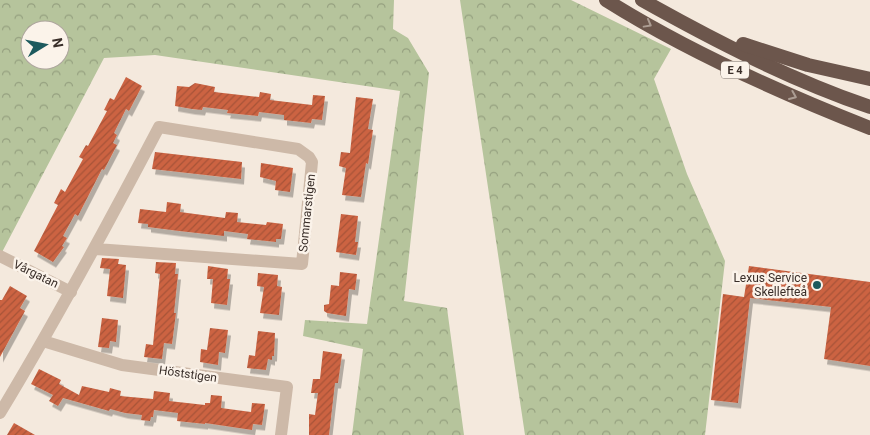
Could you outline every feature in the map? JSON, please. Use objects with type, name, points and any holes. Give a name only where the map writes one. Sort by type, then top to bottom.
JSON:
[{"type":"highway","name":"E 4","points":[[606,0],[733,69],[870,128]]},
{"type":"highway","name":"E 4","points":[[642,0],[766,64],[870,108]]},
{"type":"highway","points":[[682,22],[788,59],[870,79]]},
{"type":"street","name":"Sommarstigen","points":[[72,292],[159,128],[298,149],[309,157],[312,162],[302,264],[96,249]]},
{"type":"street","name":"Vårgatan","points":[[0,256],[72,292]]},
{"type":"street","points":[[0,413],[72,292]]},
{"type":"street","name":"Höststigen","points":[[43,341],[122,365],[287,387],[281,435]]},
{"type":"green space","points":[[0,0],[394,0],[393,29],[408,38],[429,73],[404,301],[447,308],[464,435],[352,435],[363,349],[303,336],[305,320],[367,324],[400,91],[155,55],[104,58],[0,256]]},
{"type":"green space","points":[[460,0],[571,0],[671,49],[654,79],[687,174],[725,261],[705,435],[525,435]]},
{"type":"building","points":[[126,77],[142,86],[129,111],[126,109],[114,133],[117,135],[113,143],[117,145],[104,170],[102,169],[78,216],[75,214],[63,236],[67,238],[62,246],[64,247],[53,262],[34,251],[58,205],[54,203],[61,189],[65,192],[83,159],[79,157],[86,145],[88,146],[107,111],[104,110],[110,98],[114,100]]},
{"type":"building","points":[[195,83],[215,87],[214,92],[259,97],[260,92],[271,94],[270,100],[312,105],[313,95],[325,96],[322,120],[312,119],[311,123],[284,120],[284,115],[259,112],[258,116],[227,113],[228,110],[203,107],[202,110],[175,106],[177,86],[189,87]]},
{"type":"building","points":[[356,97],[373,99],[368,129],[373,130],[361,197],[342,195],[346,168],[339,166],[341,152],[350,153]]},
{"type":"building","points":[[155,152],[242,162],[241,179],[152,169]]},
{"type":"building","points":[[261,163],[293,168],[290,192],[275,190],[276,181],[260,177]]},
{"type":"building","points":[[167,202],[181,204],[180,212],[225,218],[226,212],[238,213],[237,222],[266,225],[267,222],[283,224],[281,239],[276,239],[276,242],[247,239],[248,234],[224,231],[224,236],[148,227],[148,224],[138,223],[140,209],[166,212]]},
{"type":"building","points":[[341,214],[358,216],[355,242],[358,242],[356,255],[336,252]]},
{"type":"building","points":[[102,258],[119,259],[118,264],[126,265],[123,298],[107,296],[110,269],[100,268]]},
{"type":"building","points":[[156,262],[176,263],[175,274],[178,274],[172,344],[164,343],[162,359],[144,357],[146,344],[153,345],[160,274],[155,273]]},
{"type":"building","points":[[208,266],[228,269],[227,279],[230,279],[227,305],[211,303],[213,279],[207,279]]},
{"type":"building","points":[[749,266],[870,282],[870,366],[824,359],[831,307],[750,298],[738,403],[711,400],[723,294],[744,297]]},
{"type":"building","points":[[340,272],[357,274],[355,290],[349,289],[346,316],[324,311],[324,305],[329,304],[331,285],[339,286]]},
{"type":"building","points":[[258,273],[278,275],[277,286],[282,287],[279,315],[260,313],[264,287],[257,286]]},
{"type":"building","points":[[10,286],[27,296],[20,308],[25,311],[0,357],[0,300],[2,300]]},
{"type":"building","points":[[102,318],[118,320],[116,342],[110,341],[109,348],[98,347]]},
{"type":"building","points":[[210,328],[228,330],[225,353],[219,352],[218,365],[200,362],[201,349],[207,350]]},
{"type":"building","points":[[258,331],[275,333],[274,356],[272,356],[272,360],[268,359],[266,370],[247,368],[249,355],[255,356]]},
{"type":"building","points":[[323,351],[342,354],[338,383],[335,383],[329,435],[309,435],[309,414],[315,415],[318,393],[311,393],[313,379],[320,379]]},
{"type":"building","points":[[39,369],[61,380],[59,384],[79,395],[82,386],[109,392],[110,388],[121,391],[120,396],[153,399],[154,391],[170,393],[169,401],[205,405],[205,403],[210,403],[211,395],[222,396],[221,408],[251,412],[252,403],[265,404],[262,425],[253,424],[252,430],[177,421],[178,413],[154,410],[150,421],[141,420],[142,415],[110,409],[109,411],[63,398],[58,406],[49,401],[53,395],[31,384]]},
{"type":"building","points":[[14,423],[35,435],[7,435]]},
{"type":"place","name":"Lexus Service Skellefteå","points":[[817,285]]}]
